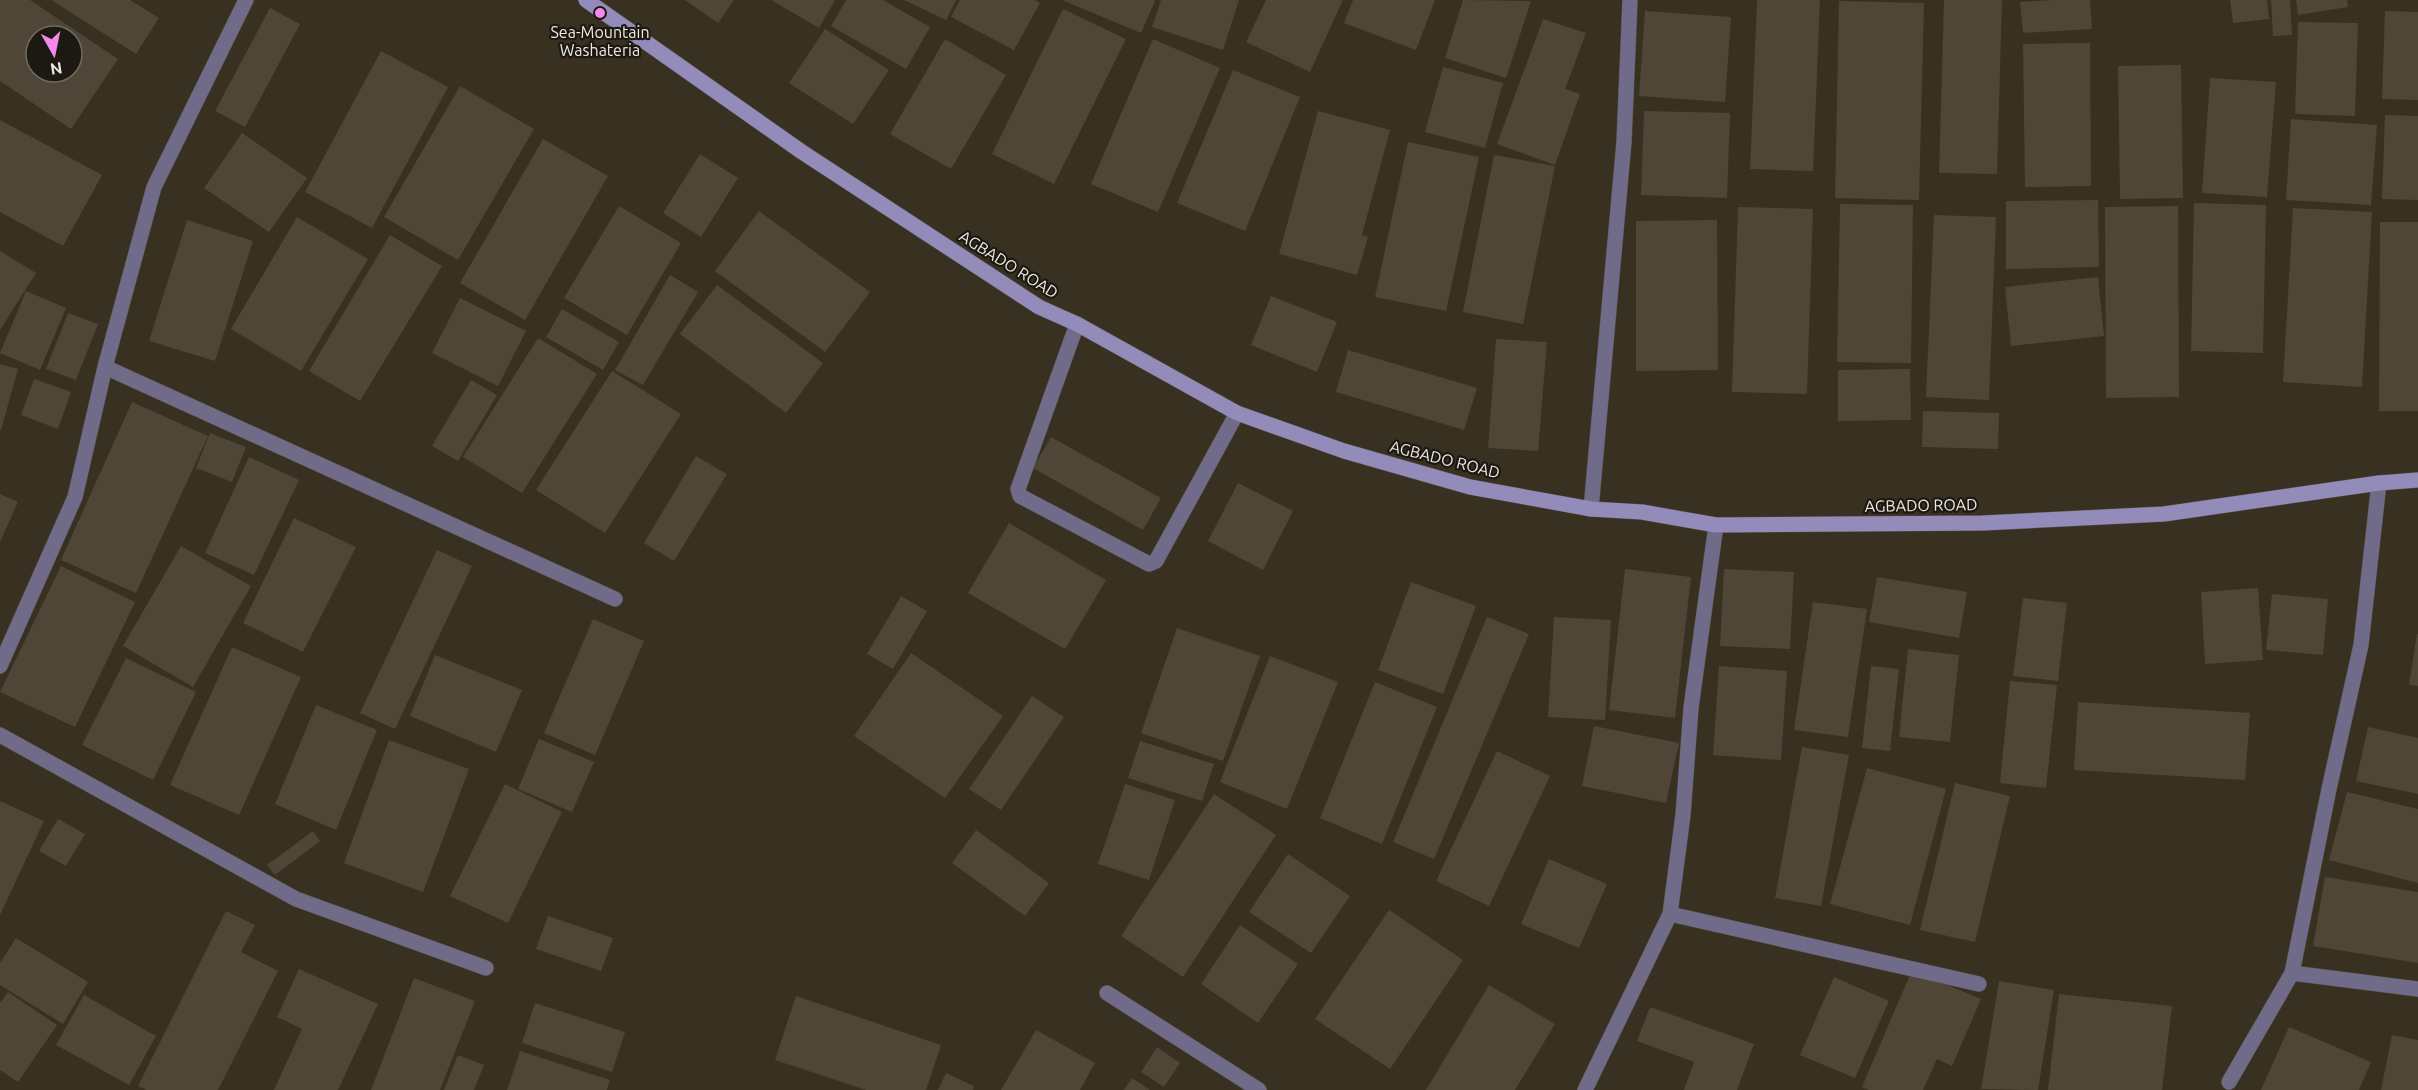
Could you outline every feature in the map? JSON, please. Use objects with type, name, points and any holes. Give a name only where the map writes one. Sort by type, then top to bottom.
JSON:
[{"type":"main road","name":"AGBADO ROAD","points":[[586,0],[802,152],[1039,307],[1077,324],[1237,413],[1344,451],[1470,487],[1591,509],[1642,512],[1716,525],[1983,523],[2164,514],[2379,483],[2418,480]]},
{"type":"street","points":[[0,666],[75,497],[105,368],[154,188],[246,0]]},
{"type":"street","points":[[1591,509],[1624,142],[1630,0]]},
{"type":"street","points":[[1077,324],[1018,489],[1020,496],[1149,564],[1153,563],[1237,413]]},
{"type":"street","points":[[105,368],[615,599]]},
{"type":"street","points":[[2229,1082],[2292,973],[2361,645],[2379,483]]},
{"type":"street","points":[[1585,1090],[1670,914],[1683,815],[1691,708],[1716,525]]},
{"type":"street","points":[[0,735],[296,898],[486,968]]},
{"type":"street","points":[[1670,914],[1979,984]]},
{"type":"street","points":[[2292,973],[2418,989]]},
{"type":"street","points":[[1107,993],[1259,1090]]},
{"type":"building","points":[[0,0],[30,0],[66,24],[24,24],[24,84],[84,84],[84,36],[118,59],[71,129],[0,81]]},
{"type":"building","points":[[51,0],[130,0],[159,18],[136,54]]},
{"type":"building","points":[[685,0],[734,0],[718,23]]},
{"type":"building","points":[[771,0],[835,0],[819,28]]},
{"type":"building","points":[[846,0],[883,0],[930,27],[906,69],[831,26]]},
{"type":"building","points":[[904,0],[956,0],[946,20]]},
{"type":"building","points":[[960,0],[1035,0],[1040,3],[1014,50],[951,17]]},
{"type":"building","points":[[1062,0],[1153,0],[1155,1],[1141,33]]},
{"type":"building","points":[[1161,0],[1239,0],[1223,50],[1152,27]]},
{"type":"building","points":[[1266,0],[1343,0],[1310,72],[1246,42]]},
{"type":"building","points":[[1353,0],[1435,0],[1416,50],[1344,23]]},
{"type":"building","points":[[1463,0],[1531,1],[1506,78],[1445,58]]},
{"type":"building","points":[[1757,0],[1820,0],[1813,171],[1750,169]]},
{"type":"building","points":[[1944,0],[2002,0],[1997,174],[1939,173]]},
{"type":"building","points":[[2090,0],[2092,29],[2023,33],[2020,2]]},
{"type":"building","points":[[2230,0],[2267,0],[2269,19],[2233,23]]},
{"type":"building","points":[[2271,0],[2290,0],[2292,35],[2273,36]]},
{"type":"building","points":[[2296,0],[2347,0],[2348,7],[2298,15]]},
{"type":"building","points":[[1839,1],[1924,3],[1919,200],[1835,198]]},
{"type":"building","points":[[270,8],[300,24],[245,127],[215,111]]},
{"type":"building","points":[[1063,9],[1126,39],[1054,184],[992,154]]},
{"type":"building","points":[[1645,11],[1731,17],[1725,102],[1639,96]]},
{"type":"building","points":[[2385,11],[2418,12],[2418,100],[2382,99]]},
{"type":"building","points":[[1543,19],[1586,33],[1565,89],[1580,94],[1555,165],[1497,144]]},
{"type":"building","points":[[2298,22],[2358,23],[2355,116],[2295,114]]},
{"type":"building","points":[[825,29],[889,70],[853,124],[789,83]]},
{"type":"building","points":[[945,39],[1006,75],[951,169],[890,134]]},
{"type":"building","points":[[1153,39],[1220,68],[1158,212],[1091,184]]},
{"type":"building","points":[[2090,43],[2091,186],[2025,187],[2023,44]]},
{"type":"building","points":[[381,51],[448,87],[372,228],[305,192]]},
{"type":"building","points":[[2181,65],[2183,198],[2120,199],[2118,66]]},
{"type":"building","points":[[1443,67],[1503,83],[1485,148],[1425,132]]},
{"type":"building","points":[[1233,70],[1300,97],[1245,231],[1177,203]]},
{"type":"building","points":[[2210,78],[2276,82],[2267,197],[2202,193]]},
{"type":"building","points":[[460,86],[534,129],[458,260],[384,217]]},
{"type":"building","points":[[1318,111],[1390,130],[1362,235],[1368,237],[1357,275],[1279,254]]},
{"type":"building","points":[[1644,111],[1730,113],[1727,198],[1641,195]]},
{"type":"building","points":[[2385,115],[2418,116],[2418,200],[2382,199]]},
{"type":"building","points":[[2291,119],[2377,125],[2371,205],[2286,200]]},
{"type":"building","points":[[0,120],[102,175],[63,246],[0,212]]},
{"type":"building","points":[[242,133],[307,178],[269,232],[204,188]]},
{"type":"building","points":[[543,139],[608,176],[525,320],[460,283]]},
{"type":"building","points":[[1408,142],[1479,157],[1446,311],[1375,297]]},
{"type":"building","points":[[700,154],[738,178],[701,237],[663,213]]},
{"type":"building","points":[[1494,155],[1555,166],[1523,324],[1463,312]]},
{"type":"building","points":[[2098,200],[2099,267],[2006,269],[2006,201]]},
{"type":"building","points":[[2194,203],[2266,205],[2263,353],[2191,351]]},
{"type":"building","points":[[1840,204],[1913,205],[1911,363],[1837,362]]},
{"type":"building","points":[[619,206],[681,243],[627,335],[564,298]]},
{"type":"building","points":[[2178,206],[2179,397],[2106,398],[2105,207]]},
{"type":"building","points":[[1738,207],[1813,209],[1807,394],[1732,392]]},
{"type":"building","points":[[2293,208],[2372,212],[2362,387],[2283,382]]},
{"type":"building","points":[[759,211],[870,292],[825,352],[715,271]]},
{"type":"building","points":[[1934,215],[1996,217],[1989,400],[1926,397]]},
{"type":"building","points":[[297,217],[368,259],[301,371],[231,329]]},
{"type":"building","points":[[187,220],[253,241],[215,361],[149,341]]},
{"type":"building","points":[[1717,220],[1718,370],[1636,371],[1636,221]]},
{"type":"building","points":[[2380,222],[2418,222],[2418,411],[2379,411]]},
{"type":"building","points":[[390,235],[442,266],[360,401],[309,371]]},
{"type":"building","points":[[0,251],[36,273],[0,330]]},
{"type":"building","points":[[670,275],[698,292],[643,385],[615,370]]},
{"type":"building","points":[[2098,277],[2104,336],[2011,346],[2005,287]]},
{"type":"building","points":[[717,285],[823,363],[786,413],[680,334]]},
{"type":"building","points":[[26,291],[66,308],[40,370],[0,353]]},
{"type":"building","points":[[1271,296],[1337,322],[1317,372],[1251,345]]},
{"type":"building","points":[[460,298],[526,331],[498,386],[432,353]]},
{"type":"building","points":[[562,309],[619,342],[603,370],[546,337]]},
{"type":"building","points":[[68,313],[98,324],[76,380],[46,369]]},
{"type":"building","points":[[538,338],[597,374],[522,493],[463,457]]},
{"type":"building","points":[[1496,339],[1547,342],[1538,451],[1488,448]]},
{"type":"building","points":[[1348,350],[1477,388],[1464,430],[1336,392]]},
{"type":"building","points":[[0,364],[18,369],[1,430],[0,430]]},
{"type":"building","points":[[1910,369],[1911,420],[1838,421],[1838,370]]},
{"type":"building","points":[[612,371],[681,414],[605,533],[536,490]]},
{"type":"building","points":[[34,379],[71,392],[58,429],[21,415]]},
{"type":"building","points":[[471,380],[497,395],[458,461],[432,446]]},
{"type":"building","points":[[132,402],[208,436],[136,593],[61,560]]},
{"type":"building","points":[[1923,411],[1999,413],[1998,449],[1922,447]]},
{"type":"building","points":[[210,433],[246,447],[232,482],[196,468]]},
{"type":"building","points":[[1051,437],[1161,498],[1143,530],[1033,468]]},
{"type":"building","points":[[696,456],[727,474],[674,561],[644,543]]},
{"type":"building","points":[[249,457],[299,480],[254,575],[205,553]]},
{"type":"building","points":[[1238,483],[1293,511],[1263,570],[1208,541]]},
{"type":"building","points":[[0,494],[18,502],[0,542]]},
{"type":"building","points":[[294,518],[356,547],[303,652],[243,623]]},
{"type":"building","points":[[1009,523],[1106,580],[1065,649],[968,593]]},
{"type":"building","points":[[181,546],[251,586],[193,687],[123,646]]},
{"type":"building","points":[[437,550],[472,566],[395,729],[360,713]]},
{"type":"building","points":[[61,566],[135,602],[75,727],[0,692]]},
{"type":"building","points":[[1625,569],[1691,577],[1675,718],[1609,710]]},
{"type":"building","points":[[1724,569],[1794,572],[1790,649],[1720,646]]},
{"type":"building","points":[[1877,577],[1967,592],[1959,638],[1869,622]]},
{"type":"building","points":[[1411,582],[1476,606],[1443,694],[1378,670]]},
{"type":"building","points":[[2258,588],[2263,660],[2205,664],[2201,592]]},
{"type":"building","points":[[2272,594],[2328,599],[2323,655],[2266,650]]},
{"type":"building","points":[[901,596],[927,611],[893,669],[867,654]]},
{"type":"building","points":[[2023,598],[2067,603],[2058,681],[2013,676]]},
{"type":"building","points":[[1813,602],[1867,609],[1848,737],[1794,730]]},
{"type":"building","points":[[1487,617],[1529,634],[1434,859],[1393,842]]},
{"type":"building","points":[[1554,617],[1611,620],[1605,720],[1548,717]]},
{"type":"building","points":[[593,619],[644,641],[595,755],[544,733]]},
{"type":"building","points":[[1177,628],[1260,656],[1223,761],[1141,733]]},
{"type":"building","points":[[2418,634],[2418,686],[2409,685]]},
{"type":"building","points":[[232,647],[301,677],[239,815],[170,785]]},
{"type":"building","points":[[1908,649],[1959,655],[1950,742],[1899,737]]},
{"type":"building","points":[[911,653],[1003,716],[945,798],[854,736]]},
{"type":"building","points":[[435,655],[522,690],[496,752],[410,716]]},
{"type":"building","points":[[1270,656],[1338,682],[1287,809],[1220,782]]},
{"type":"building","points":[[126,658],[196,692],[153,780],[82,745]]},
{"type":"building","points":[[1719,666],[1787,671],[1781,760],[1713,755]]},
{"type":"building","points":[[1871,666],[1899,669],[1890,751],[1862,748]]},
{"type":"building","points":[[2010,681],[2057,685],[2046,788],[2000,783]]},
{"type":"building","points":[[1375,682],[1437,707],[1382,844],[1320,818]]},
{"type":"building","points":[[1032,696],[1064,717],[1001,810],[969,789]]},
{"type":"building","points":[[2078,702],[2250,713],[2245,780],[2074,770]]},
{"type":"building","points":[[316,705],[377,730],[336,830],[275,804]]},
{"type":"building","points":[[1594,726],[1679,743],[1666,803],[1582,786]]},
{"type":"building","points":[[2368,727],[2418,738],[2418,794],[2356,781]]},
{"type":"building","points":[[539,739],[594,762],[572,812],[518,789]]},
{"type":"building","points":[[389,740],[469,769],[423,892],[344,863]]},
{"type":"building","points":[[1140,741],[1214,764],[1202,801],[1128,778]]},
{"type":"building","points":[[1802,747],[1849,755],[1821,906],[1775,898]]},
{"type":"building","points":[[1497,751],[1550,776],[1489,906],[1436,881]]},
{"type":"building","points":[[1867,768],[1946,789],[1910,925],[1830,904]]},
{"type":"building","points":[[1955,783],[2010,796],[1975,942],[1920,930]]},
{"type":"building","points":[[505,784],[562,812],[508,923],[450,896]]},
{"type":"building","points":[[1125,784],[1175,800],[1149,880],[1098,864]]},
{"type":"building","points":[[2347,792],[2418,809],[2418,883],[2329,860]]},
{"type":"building","points":[[1214,794],[1276,835],[1183,977],[1121,936]]},
{"type":"building","points":[[0,801],[44,821],[0,915]]},
{"type":"building","points":[[58,819],[85,834],[66,866],[39,851]]},
{"type":"building","points":[[976,830],[1049,883],[1025,916],[952,863]]},
{"type":"building","points":[[313,831],[320,841],[275,875],[267,865]]},
{"type":"building","points":[[1288,854],[1350,896],[1311,953],[1249,912]]},
{"type":"building","points":[[1549,859],[1607,884],[1579,948],[1521,924]]},
{"type":"building","points":[[2325,877],[2418,892],[2418,963],[2313,946]]},
{"type":"building","points":[[1389,910],[1463,960],[1390,1069],[1315,1019]]},
{"type":"building","points":[[226,911],[255,925],[241,952],[278,971],[218,1090],[147,1090],[138,1086]]},
{"type":"building","points":[[548,916],[613,938],[601,971],[536,949]]},
{"type":"building","points":[[1240,925],[1298,964],[1258,1023],[1201,984]]},
{"type":"building","points":[[16,938],[88,982],[63,1024],[0,985],[0,963]]},
{"type":"building","points":[[299,969],[378,1004],[338,1090],[274,1090],[302,1029],[277,1017]]},
{"type":"building","points":[[1912,970],[1981,999],[1952,1066],[1937,1059],[1923,1090],[1869,1090],[1862,1087]]},
{"type":"building","points":[[1834,977],[1889,1001],[1855,1078],[1800,1055]]},
{"type":"building","points":[[414,978],[475,1001],[440,1090],[371,1090]]},
{"type":"building","points":[[1999,981],[2054,990],[2038,1090],[1981,1089]]},
{"type":"building","points":[[1489,985],[1555,1024],[1515,1090],[1426,1090]]},
{"type":"building","points":[[8,992],[57,1025],[18,1082],[0,1070],[0,1003]]},
{"type":"building","points":[[2059,994],[2172,1006],[2162,1090],[2048,1090]]},
{"type":"building","points":[[84,995],[156,1036],[129,1085],[56,1045]]},
{"type":"building","points":[[796,996],[941,1045],[926,1090],[866,1090],[775,1060]]},
{"type":"building","points":[[535,1003],[625,1032],[612,1072],[522,1043]]},
{"type":"building","points":[[1650,1007],[1754,1044],[1737,1090],[1684,1090],[1694,1062],[1637,1041]]},
{"type":"building","points":[[2289,1027],[2371,1062],[2359,1090],[2261,1090]]},
{"type":"building","points":[[1036,1030],[1095,1063],[1080,1090],[1001,1090]]},
{"type":"building","points":[[2392,1035],[2418,1040],[2418,1090],[2381,1090]]},
{"type":"building","points":[[1157,1047],[1180,1063],[1164,1087],[1141,1072]]},
{"type":"building","points":[[520,1051],[610,1080],[607,1090],[507,1090]]},
{"type":"building","points":[[458,1055],[484,1065],[474,1090],[444,1090]]},
{"type":"building","points":[[946,1073],[974,1086],[973,1090],[938,1090]]},
{"type":"building","points":[[1132,1078],[1150,1090],[1124,1090]]},
{"type":"place","name":"Sea-Mountain Washateria","points":[[600,13]]}]
